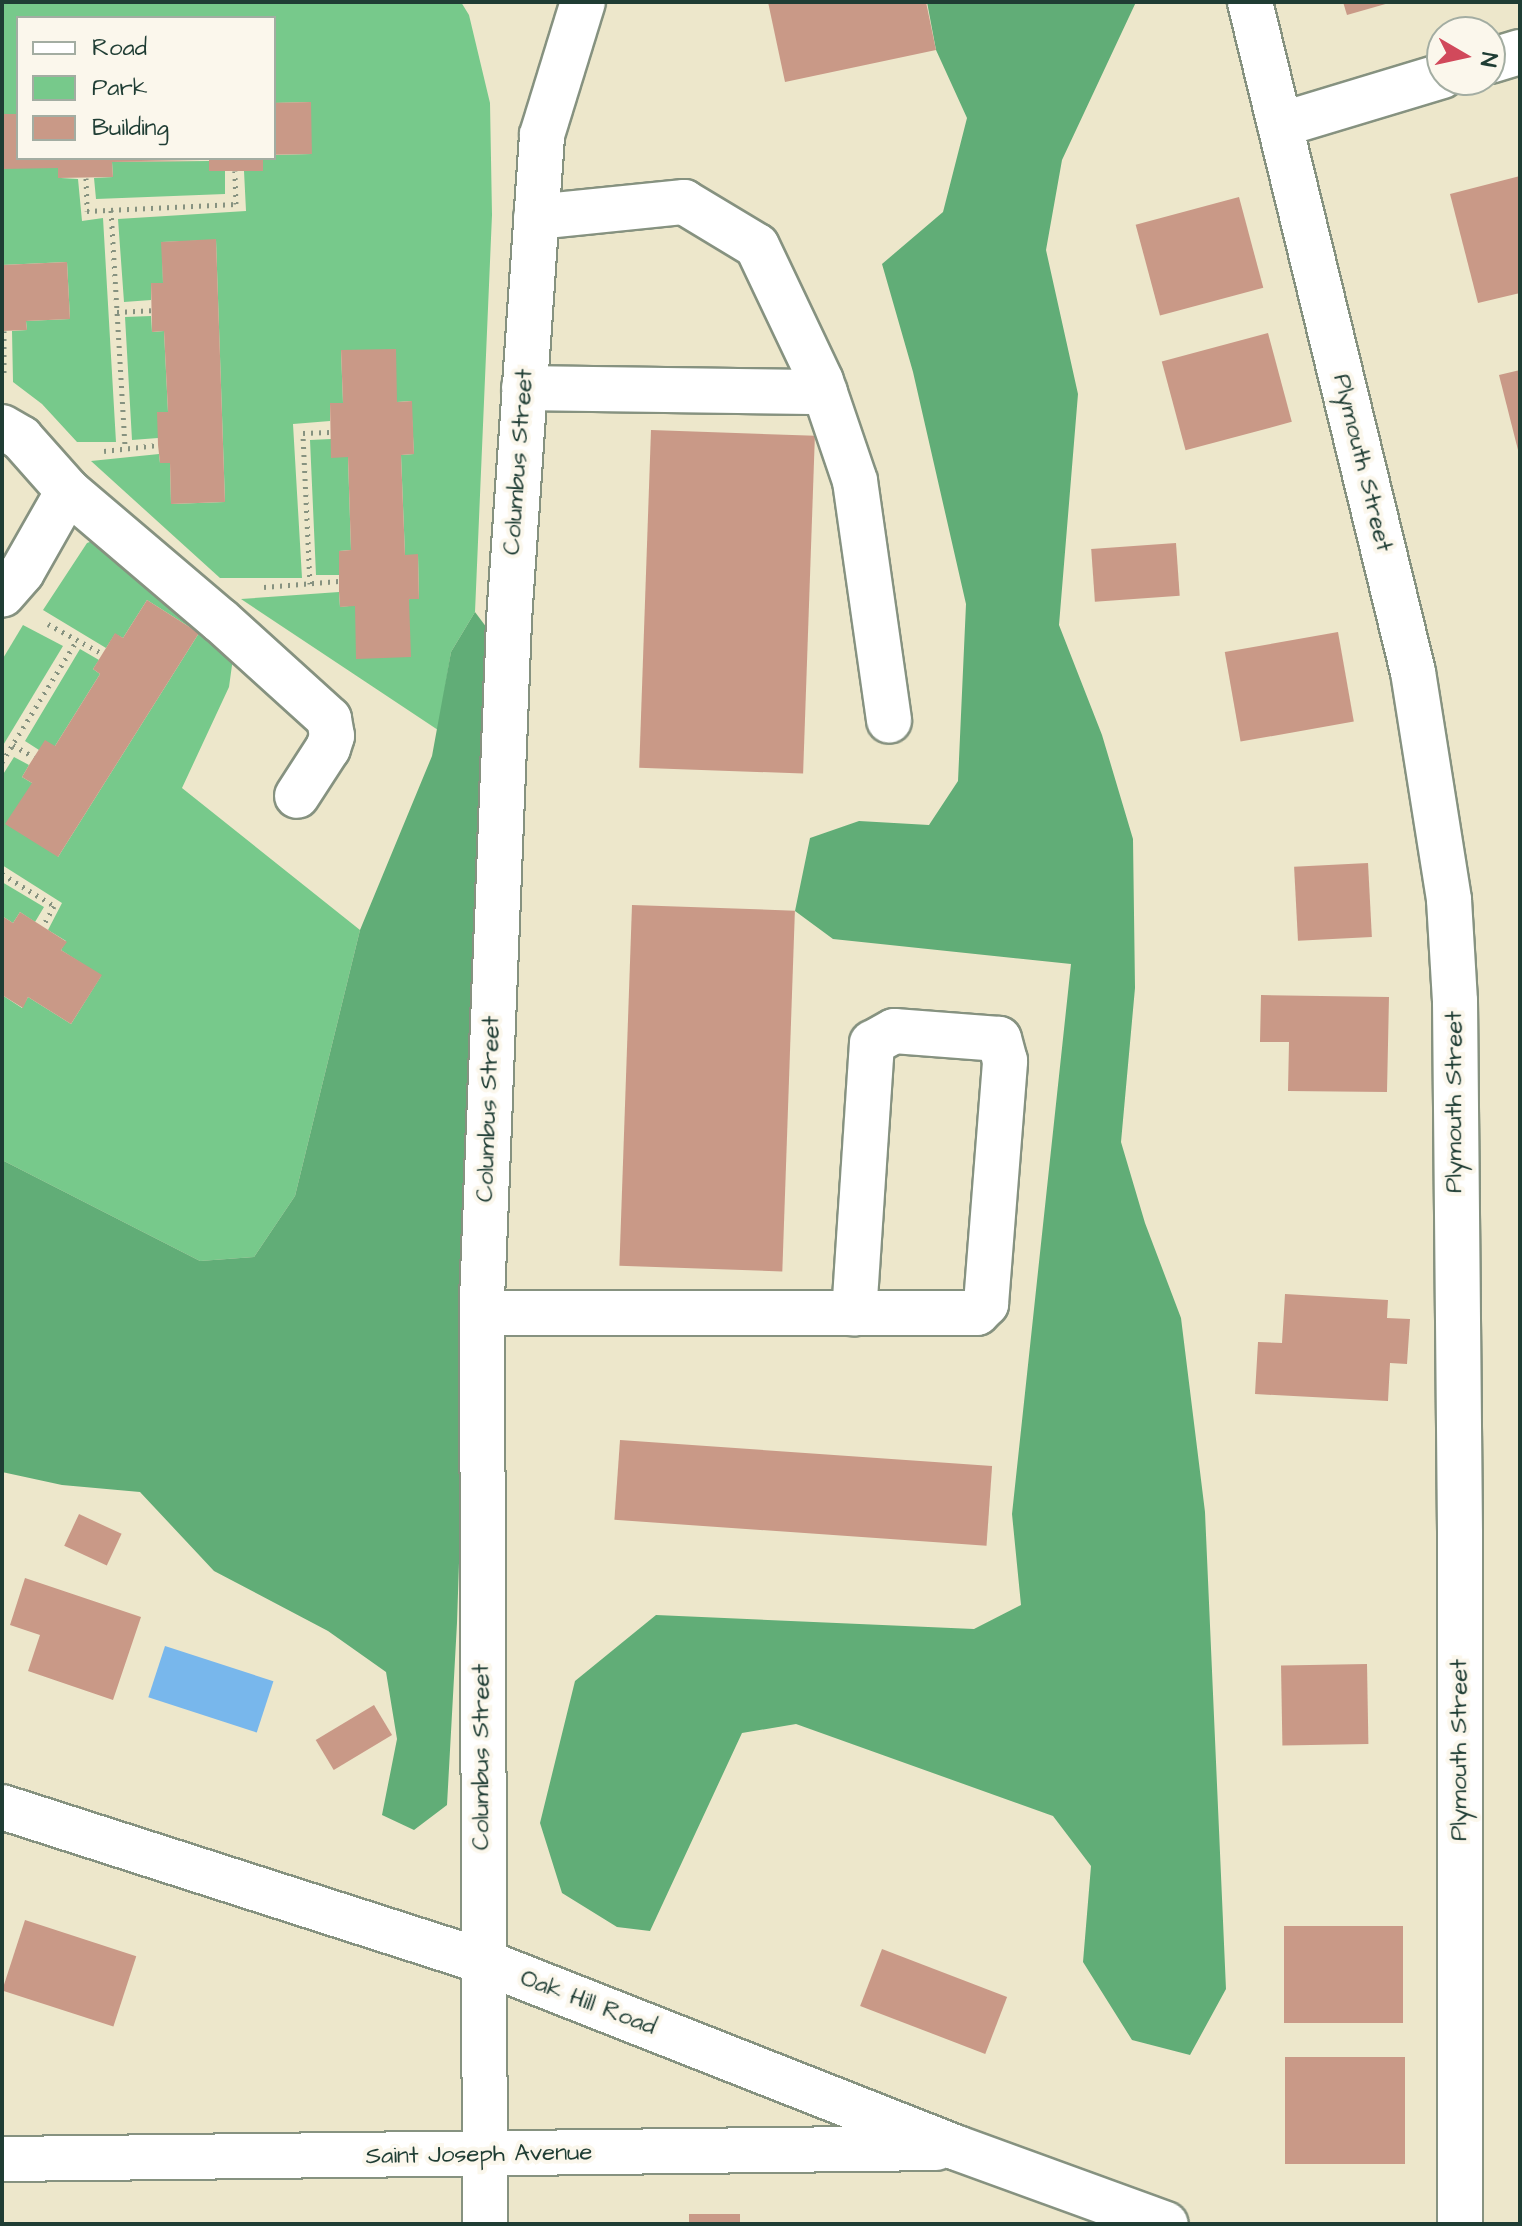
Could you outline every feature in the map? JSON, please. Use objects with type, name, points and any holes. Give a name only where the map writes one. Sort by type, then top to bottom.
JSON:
[{"type":"street","name":"Columbus Street","points":[[485,2224],[482,1313],[509,620],[542,135],[583,2]]},
{"type":"street","name":"Plymouth Street","points":[[1250,2],[1413,672],[1449,900],[1455,1001],[1460,1534],[1460,2224]]},
{"type":"street","points":[[1280,125],[1426,81]]},
{"type":"street","points":[[536,217],[684,202],[757,246],[825,392],[855,481],[889,721]]},
{"type":"street","points":[[524,388],[825,392]]},
{"type":"street","points":[[2,427],[21,438],[68,491],[221,621],[329,719],[332,736],[328,748],[297,796]]},
{"type":"street","points":[[2,595],[22,572],[68,491]]},
{"type":"street","points":[[482,1313],[854,1313],[977,1313],[986,1304],[1005,1061],[999,1039],[894,1031],[872,1043],[854,1313]]},
{"type":"street","name":"Oak Hill Road","points":[[2,1807],[482,1961],[957,2148],[1166,2224]]},
{"type":"street","name":"Saint Joseph Avenue","points":[[2,2159],[484,2156],[957,2148]]},
{"type":"path","points":[[86,178],[87,211],[111,210],[236,204],[235,171]]},
{"type":"path","points":[[111,210],[125,449]]},
{"type":"path","points":[[117,312],[151,310]]},
{"type":"path","points":[[310,584],[303,433],[330,432]]},
{"type":"path","points":[[39,619],[103,654]]},
{"type":"path","points":[[2,762],[77,640]]},
{"type":"path","points":[[13,745],[34,757]]},
{"type":"path","points":[[2,874],[54,906],[43,926]]},
{"type":"green space","points":[[2,2],[461,2],[469,15],[490,103],[492,215],[475,612],[451,652],[438,730],[241,599],[339,592],[340,607],[419,598],[418,555],[405,555],[401,455],[414,454],[411,401],[397,402],[341,350],[343,403],[330,403],[330,421],[293,424],[302,578],[220,578],[91,461],[159,454],[160,463],[170,463],[171,504],[225,502],[216,240],[162,242],[163,283],[151,284],[151,300],[124,302],[118,219],[246,211],[244,171],[262,170],[263,160],[276,160],[276,155],[311,154],[311,102],[276,103],[276,16],[16,16],[16,114],[2,114]]},
{"type":"green space","points":[[927,2],[1136,2],[1062,160],[1046,250],[1078,394],[1059,625],[1102,735],[1133,839],[1135,988],[1121,1142],[1145,1223],[1181,1318],[1205,1512],[1226,1989],[1190,2055],[1132,2040],[1083,1962],[1091,1866],[1053,1816],[796,1724],[742,1733],[650,1931],[617,1927],[562,1893],[540,1823],[575,1681],[656,1615],[974,1629],[1021,1605],[1012,1514],[1071,964],[833,939],[795,911],[810,838],[859,821],[929,825],[958,781],[966,604],[913,372],[882,264],[943,212],[967,118],[936,50]]},
{"type":"green space","points":[[209,161],[225,170],[225,194],[96,199],[94,178],[113,177],[112,162]]},
{"type":"green space","points":[[2,168],[58,168],[61,178],[78,179],[82,221],[103,218],[116,442],[77,442],[42,404],[13,382],[12,331],[27,330],[26,321],[70,319],[67,262],[2,265]]},
{"type":"green space","points":[[151,316],[152,332],[164,331],[168,412],[158,438],[132,440],[125,317]]},
{"type":"green space","points":[[331,439],[331,457],[348,457],[351,550],[339,551],[339,575],[316,575],[310,440]]},
{"type":"green space","points":[[95,540],[233,658],[229,687],[182,788],[360,930],[295,1196],[254,1257],[200,1261],[2,1160],[2,995],[22,1008],[28,997],[71,1024],[101,976],[61,950],[66,941],[48,930],[62,903],[2,865],[2,776],[14,757],[29,765],[22,777],[32,783],[58,857],[199,633],[147,600],[123,638],[115,634],[106,648],[43,610],[87,543]]},
{"type":"green space","points":[[475,612],[490,632],[457,1623],[447,1805],[414,1830],[382,1815],[397,1739],[386,1672],[328,1631],[214,1571],[140,1492],[62,1485],[2,1472],[2,1160],[200,1261],[254,1257],[295,1196],[360,930],[432,756],[451,652]]},
{"type":"green space","points":[[23,625],[63,646],[2,747],[2,660]]},
{"type":"green space","points":[[80,649],[99,660],[93,669],[100,674],[55,746],[39,750],[25,741]]},
{"type":"green space","points":[[2,882],[44,907],[35,922],[20,912],[13,923],[2,916]]},
{"type":"water","points":[[165,1646],[273,1681],[257,1733],[148,1697]]},
{"type":"building","points":[[768,2],[926,2],[936,50],[785,82]]},
{"type":"building","points":[[1343,2],[1389,2],[1389,3],[1347,15]]},
{"type":"building","points":[[311,102],[312,154],[276,155],[276,103]]},
{"type":"building","points":[[2,114],[16,114],[16,160],[201,161],[112,162],[113,177],[58,178],[58,168],[2,169]]},
{"type":"building","points":[[209,160],[263,160],[263,171],[209,171]]},
{"type":"building","points":[[1520,176],[1520,293],[1478,303],[1450,194]]},
{"type":"building","points":[[1239,197],[1263,288],[1160,315],[1136,225]]},
{"type":"building","points":[[216,239],[225,502],[171,504],[170,463],[160,463],[158,445],[157,412],[168,412],[164,331],[152,332],[151,283],[163,283],[161,242]]},
{"type":"building","points":[[67,262],[70,319],[26,321],[27,330],[2,331],[2,265]]},
{"type":"building","points":[[1268,333],[1292,422],[1186,450],[1162,361]]},
{"type":"building","points":[[396,349],[397,402],[412,401],[414,454],[401,455],[405,555],[418,554],[419,599],[409,599],[411,657],[356,659],[355,606],[340,607],[339,592],[339,551],[351,550],[348,457],[331,458],[330,403],[343,403],[341,350]]},
{"type":"building","points":[[1520,370],[1520,454],[1519,454],[1499,375]]},
{"type":"building","points":[[651,430],[815,436],[803,774],[639,768]]},
{"type":"building","points":[[1176,543],[1180,596],[1095,602],[1091,549]]},
{"type":"building","points":[[147,600],[199,633],[58,857],[5,824],[32,783],[22,777],[29,765],[45,740],[55,746],[100,674],[93,669],[115,633],[123,638]]},
{"type":"building","points":[[1338,632],[1354,722],[1241,742],[1225,652]]},
{"type":"building","points":[[1368,863],[1372,937],[1298,941],[1294,867]]},
{"type":"building","points":[[632,905],[795,911],[782,1271],[619,1266]]},
{"type":"building","points":[[20,912],[67,942],[61,950],[102,975],[71,1024],[28,997],[23,1008],[2,995],[2,916],[13,923]]},
{"type":"building","points":[[1261,995],[1389,997],[1387,1092],[1288,1091],[1289,1042],[1260,1042]]},
{"type":"building","points":[[1285,1294],[1388,1300],[1387,1318],[1410,1319],[1407,1364],[1390,1363],[1388,1401],[1255,1394],[1258,1342],[1282,1343]]},
{"type":"building","points":[[620,1440],[992,1466],[987,1546],[614,1520]]},
{"type":"building","points":[[79,1514],[122,1534],[107,1566],[64,1546]]},
{"type":"building","points":[[25,1578],[141,1617],[113,1700],[28,1671],[40,1635],[10,1625]]},
{"type":"building","points":[[1367,1664],[1368,1744],[1282,1745],[1281,1666]]},
{"type":"building","points":[[374,1705],[392,1735],[334,1770],[316,1740]]},
{"type":"building","points":[[25,1920],[136,1956],[113,2027],[2,1990]]},
{"type":"building","points":[[1284,1926],[1403,1926],[1403,2023],[1284,2023]]},
{"type":"building","points":[[882,1949],[1007,1997],[985,2054],[860,2006]]},
{"type":"building","points":[[1285,2057],[1405,2057],[1405,2164],[1285,2164]]},
{"type":"building","points":[[689,2214],[740,2214],[740,2224],[689,2224]]}]
